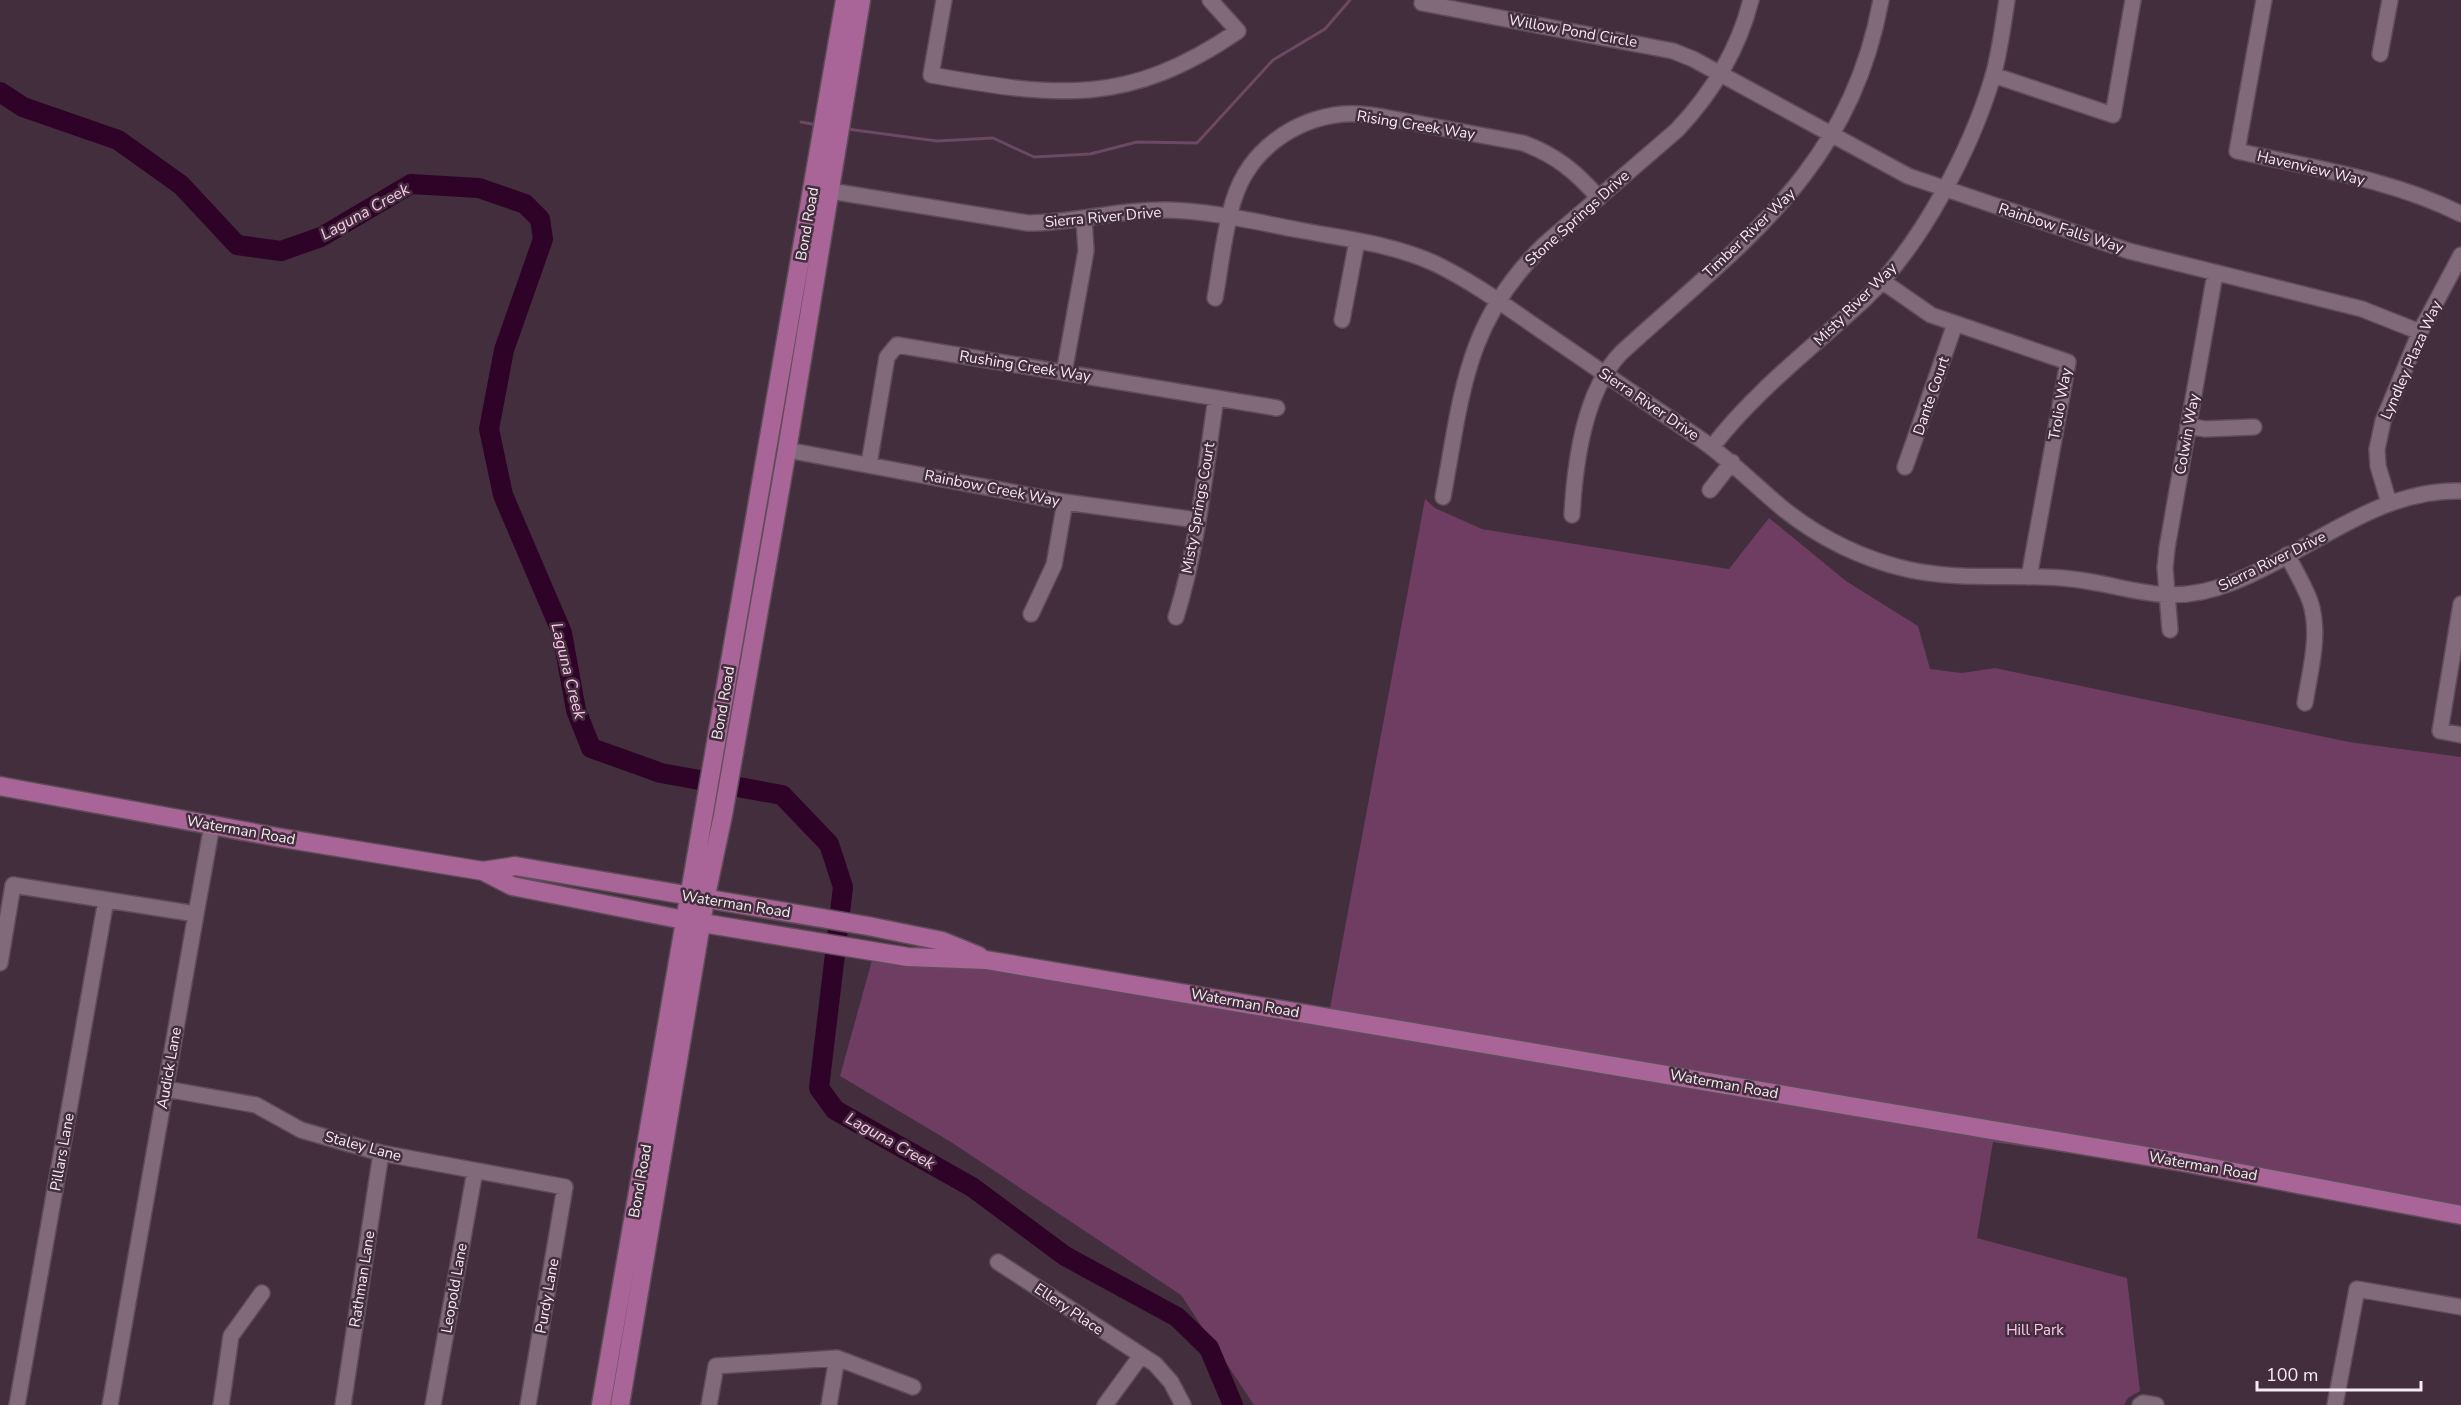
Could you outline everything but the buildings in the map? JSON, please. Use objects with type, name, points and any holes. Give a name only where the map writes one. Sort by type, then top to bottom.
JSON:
[{"type":"main road","name":"Bond Road","points":[[835,105],[845,0]]},
{"type":"main road","name":"Bond Road","points":[[697,898],[723,815],[729,768],[787,450],[826,155],[835,105],[861,0]]},
{"type":"main road","name":"Bond Road","points":[[601,1405],[693,921],[704,810],[713,754],[790,320],[821,190]]},
{"type":"main road","points":[[787,450],[780,444],[778,435],[794,348],[790,320]]},
{"type":"main road","name":"Waterman Road","points":[[0,786],[483,871],[512,886],[693,921],[908,957],[986,960],[2182,1162],[2461,1215]]},
{"type":"main road","name":"Waterman Road","points":[[483,871],[515,866],[868,926],[942,941],[986,960]]},
{"type":"main road","name":"Bond Road","points":[[620,1405],[693,921]]},
{"type":"street","points":[[944,0],[931,75],[1051,93],[1102,89],[1128,84],[1187,63],[1214,48],[1238,31],[1210,0]]},
{"type":"street","name":"Willow Pond Circle","points":[[1423,0],[1422,3],[1653,46],[1693,60],[1721,75]]},
{"type":"street","name":"Stone Springs Drive","points":[[1443,497],[1465,375],[1484,322],[1497,300],[1526,262],[1677,130],[1696,110],[1721,75],[1742,32],[1751,0]]},
{"type":"street","name":"Timber River Way","points":[[1572,514],[1588,408],[1604,373],[1622,352],[1766,220],[1812,168],[1832,136],[1858,82],[1869,50],[1881,0]]},
{"type":"street","name":"Misty River Way","points":[[1712,447],[1746,407],[1882,281],[1923,228],[1983,107],[1993,75],[2007,0]]},
{"type":"street","points":[[1993,75],[2113,115],[2133,0]]},
{"type":"street","name":"Havenview Way","points":[[2264,0],[2237,151],[2377,183],[2410,193],[2461,214]]},
{"type":"street","points":[[2380,54],[2390,0]]},
{"type":"street","name":"Rainbow Falls Way","points":[[1721,75],[1889,167],[1944,189],[2129,251],[2362,309],[2420,332]]},
{"type":"street","name":"Rising Creek Way","points":[[1215,298],[1230,218],[1243,178],[1265,149],[1291,130],[1309,122],[1345,114],[1373,115],[1523,143],[1571,167],[1599,198]]},
{"type":"street","name":"Sierra River Drive","points":[[821,190],[1006,221],[1053,223],[1130,212],[1168,210],[1230,218],[1405,252],[1432,262],[1497,300],[1712,447],[1806,525],[1856,552],[1885,563],[1931,573],[2082,580],[2136,593],[2167,596],[2190,594],[2230,584],[2389,503],[2432,492],[2461,491]]},
{"type":"street","points":[[1064,373],[1086,251],[1084,219]]},
{"type":"street","points":[[1342,320],[1357,241]]},
{"type":"street","name":"Lyndley Plaza Way","points":[[2389,503],[2378,466],[2380,431],[2420,332],[2461,255]]},
{"type":"street","name":"Colwin Way","points":[[2170,630],[2167,548],[2215,274]]},
{"type":"street","name":"Trolio Way","points":[[1882,281],[1915,306],[1955,324],[2068,362],[2029,577]]},
{"type":"street","name":"Dante Court","points":[[1905,467],[1955,324]]},
{"type":"street","name":"Rushing Creek Way","points":[[869,464],[887,357],[897,345],[1277,408]]},
{"type":"street","name":"Misty Springs Court","points":[[1176,617],[1197,520],[1216,398]]},
{"type":"street","points":[[2188,426],[2205,429],[2254,427]]},
{"type":"street","name":"Rainbow Creek Way","points":[[787,450],[1065,502],[1197,520]]},
{"type":"street","points":[[1710,490],[1732,462]]},
{"type":"street","points":[[1031,614],[1054,565],[1065,502]]},
{"type":"street","points":[[2287,555],[2304,588],[2313,615],[2314,643],[2305,703]]},
{"type":"street","points":[[2461,604],[2439,731],[2461,735]]},
{"type":"street","name":"Audick Lane","points":[[110,1405],[212,825]]},
{"type":"street","points":[[0,963],[13,885],[196,914]]},
{"type":"street","name":"Pillars Lane","points":[[17,1405],[106,900]]},
{"type":"street","name":"Staley Lane","points":[[166,1089],[256,1105],[301,1130],[381,1153],[565,1187]]},
{"type":"street","name":"Rathman Lane","points":[[343,1405],[381,1153]]},
{"type":"street","name":"Leopold Lane","points":[[433,1405],[476,1171]]},
{"type":"street","name":"Purdy Lane","points":[[528,1405],[565,1187]]},
{"type":"street","name":"Ellery Place","points":[[998,1262],[1164,1372],[1183,1405]]},
{"type":"street","points":[[2335,1405],[2357,1289],[2461,1307]]},
{"type":"street","points":[[221,1405],[231,1336],[262,1293]]},
{"type":"street","points":[[1105,1405],[1140,1357]]},
{"type":"street","points":[[829,1405],[837,1358]]},
{"type":"street","points":[[709,1405],[716,1366],[837,1358],[913,1387]]},
{"type":"street","points":[[2140,1404],[2156,1405]]},
{"type":"green space","name":"Hill Park","points":[[1425,499],[1435,508],[1482,529],[1729,569],[1769,518],[1846,581],[1918,626],[1930,669],[1962,673],[1995,668],[2349,742],[2461,757],[2461,1210],[1993,1142],[1977,1238],[2127,1278],[2140,1391],[2128,1398],[2124,1405],[1254,1405],[1181,1295],[951,1142],[840,1076],[874,953],[1025,967],[1330,1008]]},
{"type":"waterway","points":[[847,129],[937,141],[993,138],[1034,157],[1090,154],[1137,142],[1197,143],[1273,60],[1325,29],[1350,0]]},
{"type":"waterway","name":"Laguna Creek","points":[[0,92],[23,107],[118,140],[181,185],[237,245],[281,251],[321,237],[411,184],[479,188],[525,204],[540,219],[543,239],[504,350],[489,429],[503,495],[562,633],[576,710],[591,748],[661,773],[782,795],[829,844],[843,887],[819,1088],[835,1110],[972,1187],[1065,1256],[1177,1317],[1209,1348],[1233,1405]]},
{"type":"waterway","points":[[801,122],[817,125]]}]
